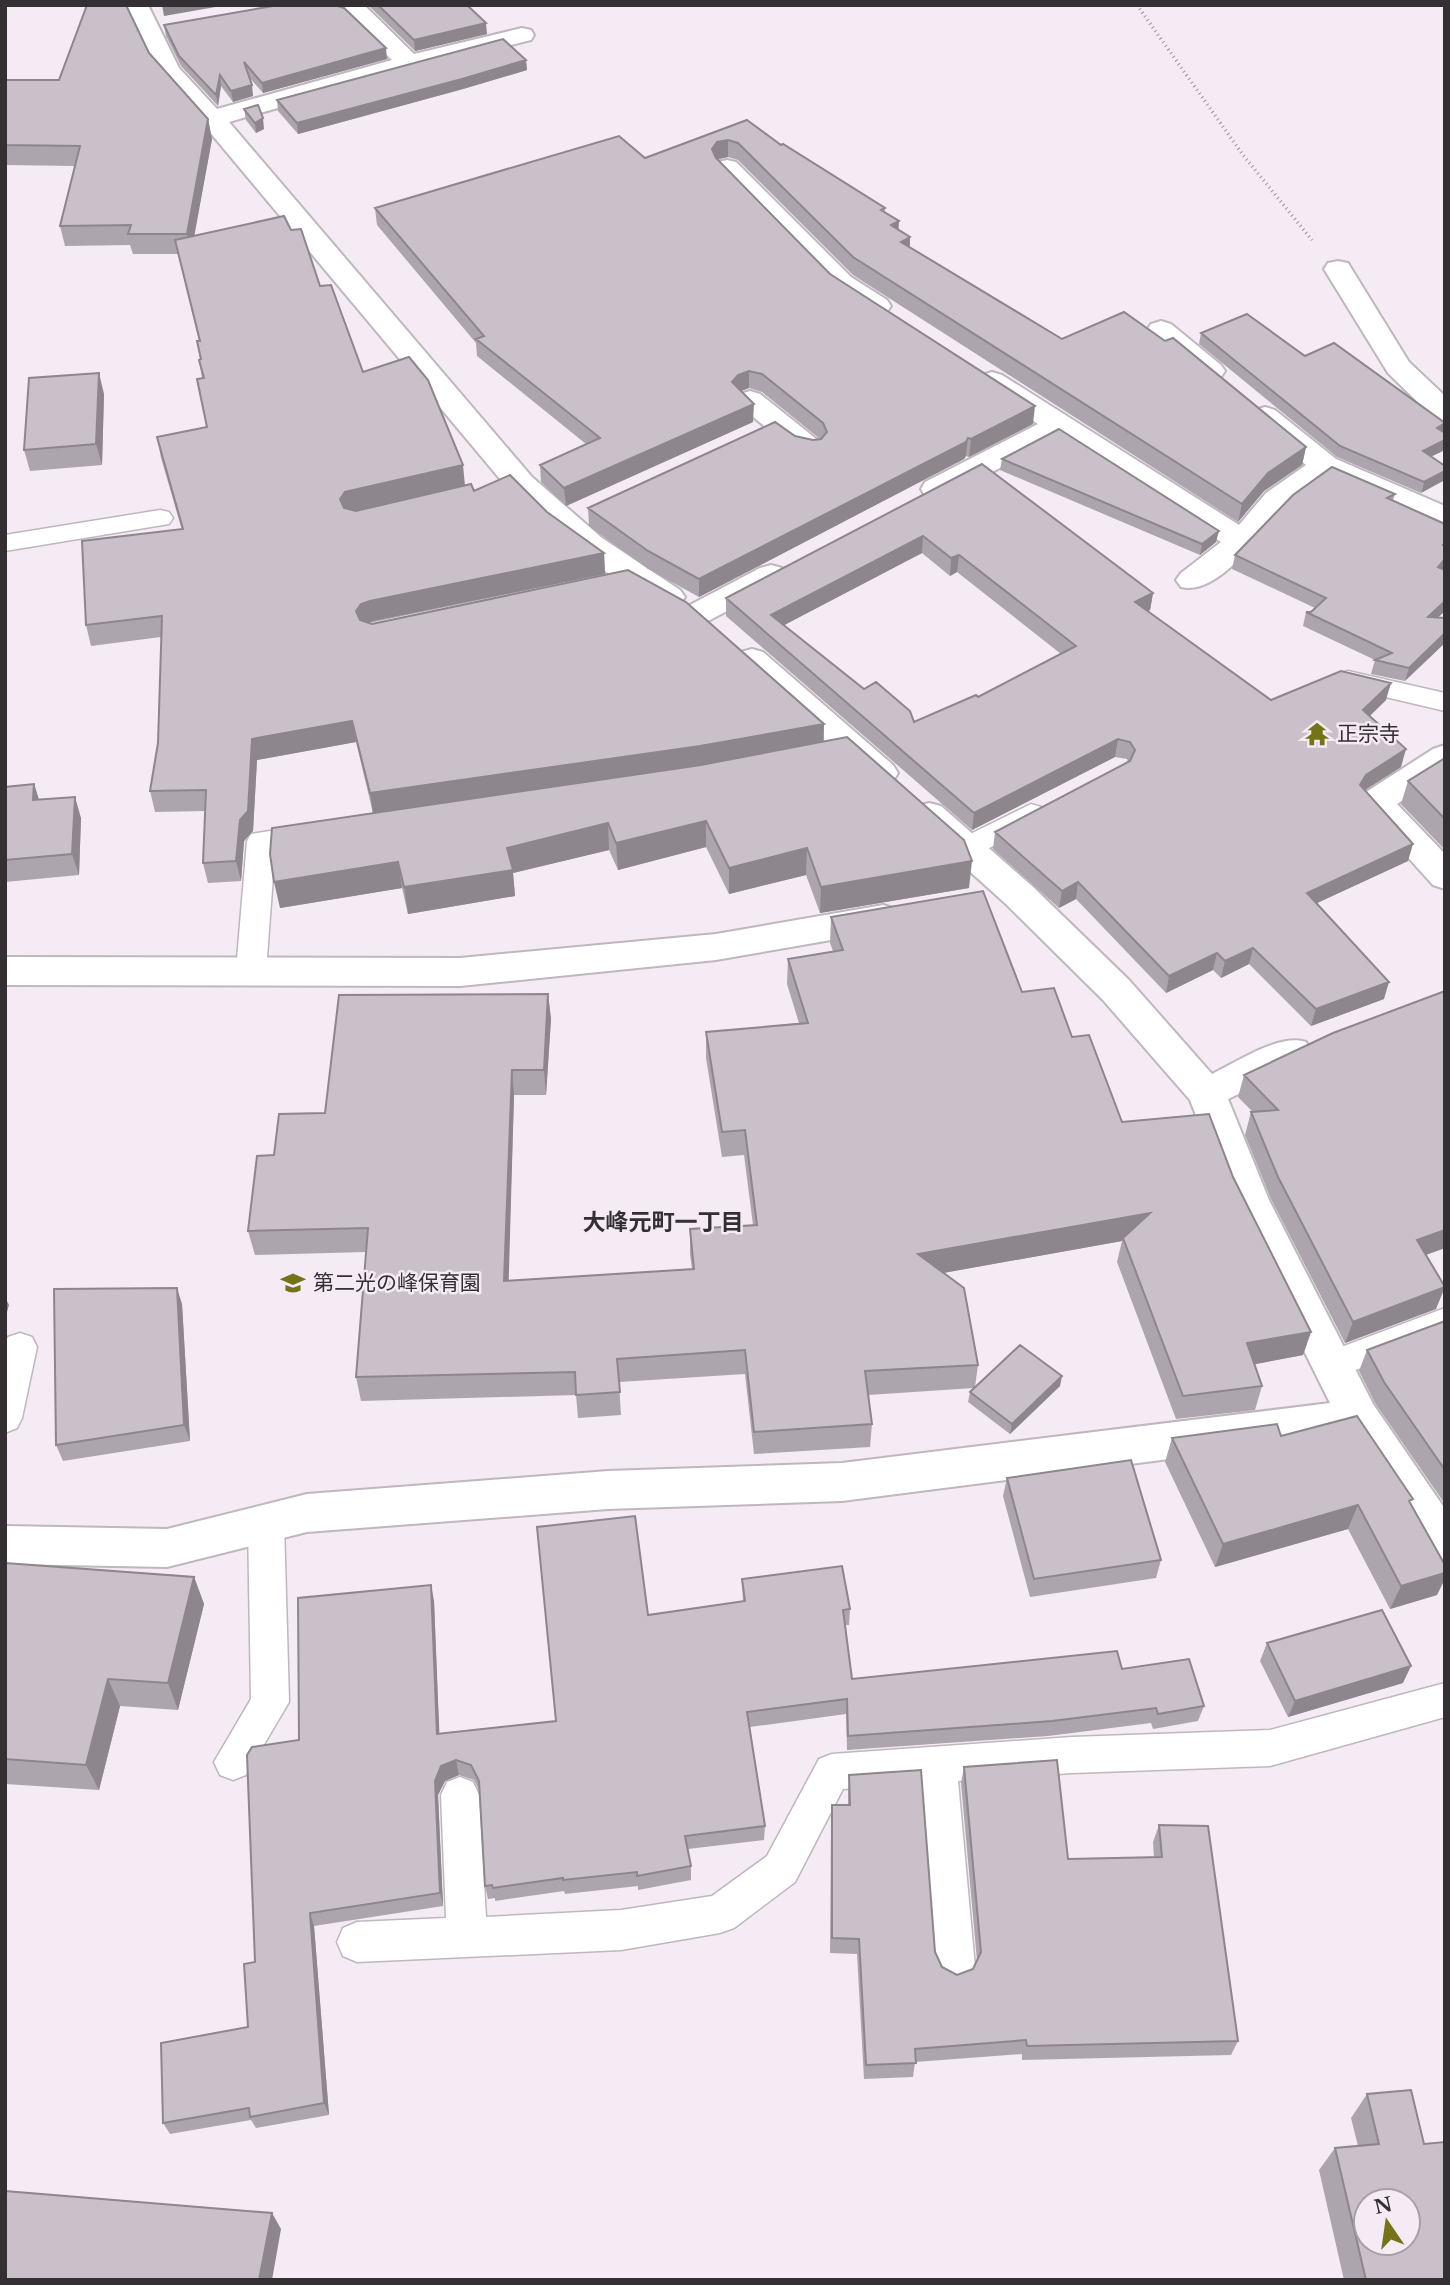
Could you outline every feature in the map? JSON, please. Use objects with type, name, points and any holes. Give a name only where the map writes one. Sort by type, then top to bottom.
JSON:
[{"type":"street","points":[[331,5],[355,10],[409,62]]},
{"type":"street","points":[[153,19],[168,71],[212,119],[508,487],[574,518],[623,581],[716,628],[1019,895],[1116,990],[1206,1093],[1248,1200],[1358,1417],[1445,1545]]},
{"type":"street","points":[[212,119],[409,62],[522,35]]},
{"type":"street","points":[[727,168],[841,283],[898,320]]},
{"type":"street","points":[[1338,269],[1398,367],[1445,413]]},
{"type":"street","points":[[1161,330],[1325,466],[1445,518]]},
{"type":"street","points":[[967,365],[1242,541]]},
{"type":"street","points":[[750,400],[765,431],[809,448]]},
{"type":"street","points":[[915,500],[1059,425]]},
{"type":"street","points":[[1192,580],[1242,541],[1278,500],[1325,466]]},
{"type":"street","points":[[716,628],[795,563]]},
{"type":"street","points":[[1445,757],[1374,802],[1445,876]]},
{"type":"street","points":[[978,902],[1019,895]]},
{"type":"street","points":[[5,971],[460,972],[716,947],[909,914]]},
{"type":"street","points":[[1206,1093],[1324,1038]]},
{"type":"street","points":[[5,1545],[167,1548],[307,1513],[608,1490],[842,1482],[1358,1417]]},
{"type":"lane","points":[[5,543],[160,517]]},
{"type":"lane","points":[[1347,680],[1445,702]]},
{"type":"lane","points":[[816,757],[855,750]]},
{"type":"lane","points":[[966,848],[1059,800]]},
{"type":"lane","points":[[251,971],[261,841],[340,830]]},
{"type":"lane","points":[[1332,1365],[1445,1322]]},
{"type":"lane","points":[[5,1418],[20,1347]]},
{"type":"lane","points":[[233,1762],[270,1702],[266,1523]]},
{"type":"lane","points":[[357,1942],[621,1930],[720,1914],[781,1869],[832,1772],[1072,1755],[1270,1748],[1445,1700]]},
{"type":"lane","points":[[939,1765],[955,1968]]},
{"type":"lane","points":[[460,1795],[467,1937]]},
{"type":"path","points":[[1137,5],[1202,102],[1273,196],[1338,269]]},
{"type":"building","points":[[87,5],[126,5],[149,53],[208,119],[187,234],[128,234],[131,225],[60,226],[80,146],[5,145],[5,80],[59,80]]},
{"type":"building","points":[[279,5],[335,5],[344,8],[386,48],[262,83],[244,62],[252,85],[231,91],[220,75],[216,95],[179,56],[164,25]]},
{"type":"building","points":[[378,5],[467,5],[486,23],[414,40]]},
{"type":"building","points":[[503,39],[526,60],[297,123],[277,100]]},
{"type":"building","points":[[258,105],[263,118],[255,123],[244,109]]},
{"type":"building","points":[[747,120],[781,145],[885,208],[881,210],[899,221],[891,225],[910,237],[901,242],[1062,339],[1124,312],[1165,341],[1173,338],[1306,447],[1268,473],[1242,504],[853,257],[738,143],[728,140],[717,142],[712,149],[716,158],[830,274],[1035,406],[971,439],[968,438],[966,442],[699,579],[648,551],[588,508],[775,422],[795,436],[813,440],[821,439],[827,432],[823,423],[762,374],[749,371],[738,375],[732,382],[754,404],[564,488],[540,465],[600,438],[476,339],[484,336],[375,208],[619,136],[645,158]]},
{"type":"building","points":[[284,216],[291,230],[301,229],[320,286],[331,285],[363,372],[409,357],[428,380],[463,465],[345,492],[340,499],[344,508],[356,511],[471,484],[474,491],[510,475],[547,512],[604,553],[370,601],[361,604],[356,611],[360,620],[372,624],[628,570],[686,602],[824,724],[700,746],[370,793],[352,721],[252,739],[248,811],[240,820],[236,861],[203,863],[206,790],[150,791],[158,743],[162,616],[86,625],[82,541],[183,529],[157,437],[207,427],[197,379],[204,378],[199,360],[197,341],[200,341],[175,240]]},
{"type":"building","points":[[1247,314],[1305,356],[1334,343],[1445,423],[1437,428],[1445,433],[1445,440],[1423,451],[1445,466],[1445,471],[1424,482],[1340,446],[1201,333]]},
{"type":"building","points":[[99,373],[96,444],[24,450],[29,378]]},
{"type":"building","points":[[1059,429],[1219,531],[1202,544],[1002,459]]},
{"type":"building","points":[[982,464],[1153,593],[1135,602],[1271,700],[1341,671],[1391,683],[1363,710],[1406,749],[1366,775],[1360,785],[1413,844],[1307,893],[1389,982],[1316,1009],[1253,948],[1225,961],[1217,953],[1169,976],[1078,882],[1062,891],[995,832],[1130,761],[1135,750],[1130,742],[1118,739],[974,813],[726,598]],"holes":[[[923,536],[951,558],[959,555],[1076,646],[978,697],[976,695],[914,722],[910,711],[876,682],[864,689],[771,615]]]},
{"type":"building","points":[[1332,467],[1395,494],[1387,498],[1445,524],[1445,559],[1438,567],[1445,570],[1445,601],[1428,617],[1445,618],[1445,633],[1409,668],[1375,660],[1392,653],[1306,612],[1311,612],[1326,598],[1235,555],[1293,495]]},
{"type":"building","points":[[847,737],[964,840],[972,861],[821,887],[807,848],[729,868],[706,821],[616,843],[608,823],[507,848],[513,870],[404,887],[398,862],[274,882],[270,854],[272,828],[701,765]]},
{"type":"building","points":[[1445,758],[1445,819],[1408,781]]},
{"type":"building","points":[[34,784],[33,800],[75,797],[72,854],[5,860],[5,787]]},
{"type":"building","points":[[983,891],[1022,992],[1054,988],[1072,1037],[1089,1035],[1122,1122],[1209,1114],[1233,1177],[1311,1332],[1247,1343],[1262,1386],[1183,1396],[1123,1238],[1150,1213],[918,1254],[964,1288],[978,1365],[865,1371],[872,1424],[754,1432],[745,1350],[617,1359],[620,1392],[576,1395],[575,1372],[356,1377],[368,1228],[248,1231],[257,1156],[274,1155],[279,1114],[325,1113],[339,995],[548,994],[544,1070],[512,1070],[504,1281],[694,1269],[690,1229],[757,1225],[745,1130],[722,1132],[706,1032],[808,1023],[788,959],[843,950],[831,917]]},
{"type":"building","points":[[1445,991],[1445,1230],[1417,1240],[1445,1287],[1353,1322],[1278,1177],[1251,1112],[1278,1110],[1244,1075],[1333,1033]]},
{"type":"building","points":[[177,1288],[184,1425],[56,1445],[54,1289]]},
{"type":"building","points":[[1445,1321],[1445,1470],[1384,1382],[1367,1350]]},
{"type":"building","points":[[1020,1345],[1062,1376],[1012,1424],[970,1392]]},
{"type":"building","points":[[1357,1416],[1413,1499],[1409,1501],[1445,1565],[1445,1573],[1401,1586],[1358,1505],[1223,1544],[1172,1438],[1277,1424],[1281,1436]]},
{"type":"building","points":[[1131,1460],[1161,1560],[1034,1579],[1007,1478]]},
{"type":"building","points":[[635,1516],[648,1615],[745,1601],[742,1579],[842,1566],[850,1609],[843,1610],[852,1679],[1117,1651],[1122,1669],[1189,1659],[1204,1706],[1158,1714],[1156,1708],[1052,1721],[848,1736],[847,1699],[747,1712],[765,1826],[685,1836],[691,1866],[637,1876],[637,1872],[563,1878],[493,1888],[492,1885],[485,1886],[479,1781],[471,1765],[456,1760],[441,1766],[435,1781],[440,1893],[310,1913],[324,2103],[250,2117],[249,2108],[163,2123],[161,2043],[248,2027],[244,1964],[255,1962],[247,1755],[252,1747],[299,1740],[298,1598],[431,1585],[437,1734],[556,1721],[537,1527]]},
{"type":"building","points":[[5,1563],[194,1577],[168,1683],[108,1679],[86,1765],[5,1759]]},
{"type":"building","points":[[1382,1610],[1411,1666],[1295,1701],[1267,1643]]},
{"type":"building","points":[[1057,1760],[1068,1859],[1162,1857],[1159,1825],[1208,1826],[1238,2041],[1027,2046],[1026,2040],[915,2049],[916,2063],[866,2065],[859,1939],[832,1938],[832,1805],[850,1805],[849,1775],[921,1770],[935,1952],[942,1967],[957,1975],[973,1969],[981,1952],[964,1767]]},
{"type":"building","points":[[1411,2090],[1424,2144],[1445,2142],[1445,2280],[1366,2280],[1361,2257],[1422,2257],[1422,2187],[1352,2187],[1352,2220],[1335,2148],[1379,2144],[1367,2094]]},
{"type":"building","points":[[5,2191],[272,2213],[259,2280],[5,2280]]},
{"type":"place","name":"正宗寺","points":[[1317,734]]},
{"type":"place","name":"第二光の峰保育園","points":[[293,1283]]},
{"type":"district","name":"大峰元町一丁目","points":[[663,1222]]}]
